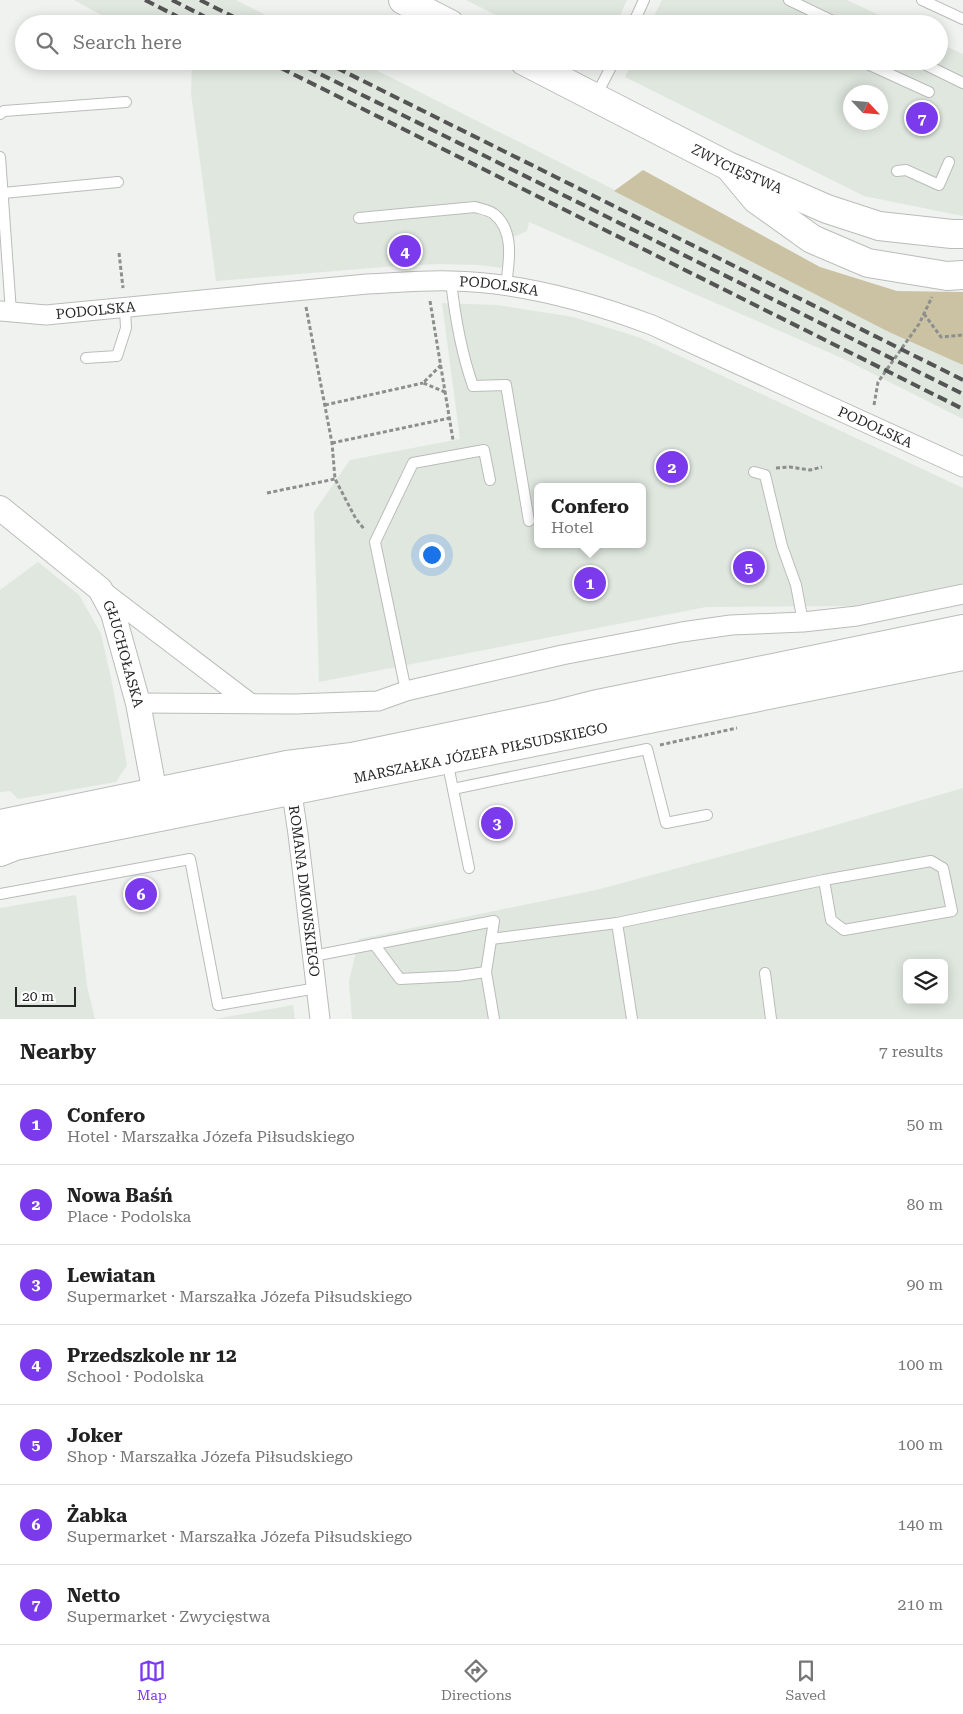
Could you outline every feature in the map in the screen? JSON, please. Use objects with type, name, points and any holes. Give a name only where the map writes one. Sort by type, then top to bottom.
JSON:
[{"type":"main road","points":[[403,0],[432,15]]},
{"type":"main road","name":"ZWYCIĘSTWA","points":[[542,70],[728,166],[827,209],[879,226],[963,234]]},
{"type":"main road","points":[[728,166],[756,199],[812,239],[868,262],[947,276],[963,275]]},
{"type":"main road","name":"MARSZAŁKA JÓZEFA PIŁSUDSKIEGO","points":[[0,852],[157,805],[289,778],[447,759],[596,718],[963,629]]},
{"type":"main road","name":"MARSZAŁKA JÓZEFA PIŁSUDSKIEGO","points":[[289,778],[352,757],[554,715],[596,718],[963,656]]},
{"type":"main road","name":"MARSZAŁKA JÓZEFA PIŁSUDSKIEGO","points":[[0,824],[157,805]]},
{"type":"street","name":"PODOLSKA","points":[[5,311],[46,315],[418,281],[506,285],[546,292],[614,310],[652,325],[963,467]]},
{"type":"street","name":"GŁUCHOŁASKA","points":[[0,508],[100,589],[113,613],[138,703],[157,805]]},
{"type":"street","points":[[100,589],[250,702]]},
{"type":"street","points":[[138,703],[250,702],[295,704],[378,701],[406,691],[562,655],[682,632],[731,625],[804,622],[857,616],[963,594]]},
{"type":"street","name":"ROMANA DMOWSKIEGO","points":[[289,778],[320,1019]]},
{"type":"lane","points":[[636,15],[644,0]]},
{"type":"lane","points":[[789,0],[820,15]]},
{"type":"lane","points":[[922,0],[963,19]]},
{"type":"lane","points":[[595,97],[609,70]]},
{"type":"lane","points":[[881,70],[930,92]]},
{"type":"lane","points":[[936,70],[963,83]]},
{"type":"lane","points":[[0,114],[4,111],[126,102]]},
{"type":"lane","points":[[0,157],[3,193],[5,311]]},
{"type":"lane","points":[[897,171],[906,170],[939,185],[949,162]]},
{"type":"lane","points":[[3,193],[118,182]]},
{"type":"lane","points":[[359,218],[475,207],[493,213],[502,224],[508,238],[510,252],[506,285]]},
{"type":"lane","points":[[451,281],[455,316],[466,368],[473,386],[506,385],[529,521]]},
{"type":"lane","points":[[86,358],[117,356],[126,328],[126,309]]},
{"type":"lane","points":[[406,691],[375,542],[412,463],[484,450],[490,480]]},
{"type":"lane","points":[[754,472],[766,475],[782,546],[796,585],[804,622]]},
{"type":"lane","points":[[453,789],[647,749],[666,823],[707,815]]},
{"type":"lane","points":[[447,759],[469,868]]},
{"type":"lane","points":[[0,894],[190,859],[218,1005],[317,988]]},
{"type":"lane","points":[[492,939],[617,923],[824,880],[931,861],[943,868],[952,911],[844,930],[831,920],[824,880]]},
{"type":"lane","points":[[313,956],[494,921],[486,972],[494,1019]]},
{"type":"lane","points":[[617,923],[632,1019]]},
{"type":"lane","points":[[374,944],[400,979],[458,976],[486,972]]},
{"type":"lane","points":[[765,973],[772,1019]]},
{"type":"path","points":[[119,253],[126,309]]},
{"type":"path","points":[[418,281],[430,297],[456,455]]},
{"type":"path","points":[[304,290],[332,443],[335,479],[356,519],[375,542]]},
{"type":"path","points":[[924,314],[941,337],[963,335]]},
{"type":"path","points":[[878,382],[908,340]]},
{"type":"path","points":[[325,405],[423,383],[441,364]]},
{"type":"path","points":[[423,383],[445,392]]},
{"type":"path","points":[[332,443],[450,418]]},
{"type":"path","points":[[766,475],[772,468],[810,470],[822,467]]},
{"type":"path","points":[[268,493],[335,479]]},
{"type":"shaded area","points":[[74,0],[236,0],[265,15],[102,15]]},
{"type":"shaded area","points":[[466,0],[627,0],[620,15],[496,15]]},
{"type":"shaded area","points":[[662,0],[847,0],[879,15],[654,15]]},
{"type":"shaded area","points":[[948,47],[963,54],[963,216],[864,196],[625,77],[628,70],[948,70]]},
{"type":"shaded area","points":[[192,70],[376,70],[963,365],[963,419],[842,358],[529,222],[527,231],[504,241],[503,268],[439,264],[216,281],[191,93]]},
{"type":"shaded area","points":[[643,170],[820,267],[897,291],[963,292],[963,365],[889,332],[614,191]]},
{"type":"shaded area","points":[[442,303],[497,305],[573,317],[641,338],[963,488],[963,583],[854,606],[706,607],[319,682],[314,512],[350,460],[460,439]]},
{"type":"shaded area","points":[[38,562],[79,595],[101,634],[127,765],[116,782],[18,799],[10,791],[0,792],[0,590]]},
{"type":"shaded area","points":[[963,788],[963,1019],[352,1019],[349,981],[359,939],[596,890],[812,832]]},
{"type":"shaded area","points":[[76,895],[87,986],[95,1019],[0,1019],[0,908]]},
{"type":"shaded area","points":[[293,1005],[295,1019],[215,1019]]},
{"type":"railway","points":[[145,0],[174,15]]},
{"type":"railway","points":[[172,0],[201,15]]},
{"type":"railway","points":[[200,0],[230,15]]},
{"type":"railway","points":[[285,70],[963,409]]},
{"type":"railway","points":[[312,70],[963,394]]},
{"type":"railway","points":[[341,70],[963,380]]},
{"type":"place","name":"Netto","points":[[922,118]]},
{"type":"place","name":"Przedszkole nr 12","points":[[405,251]]},
{"type":"place","name":"Nowa Baśń","points":[[672,467]]},
{"type":"place","name":"Joker","points":[[749,567]]},
{"type":"place","name":"Confero","points":[[590,583]]},
{"type":"place","name":"Lewiatan","points":[[497,823]]},
{"type":"place","name":"Żabka","points":[[141,894]]}]
